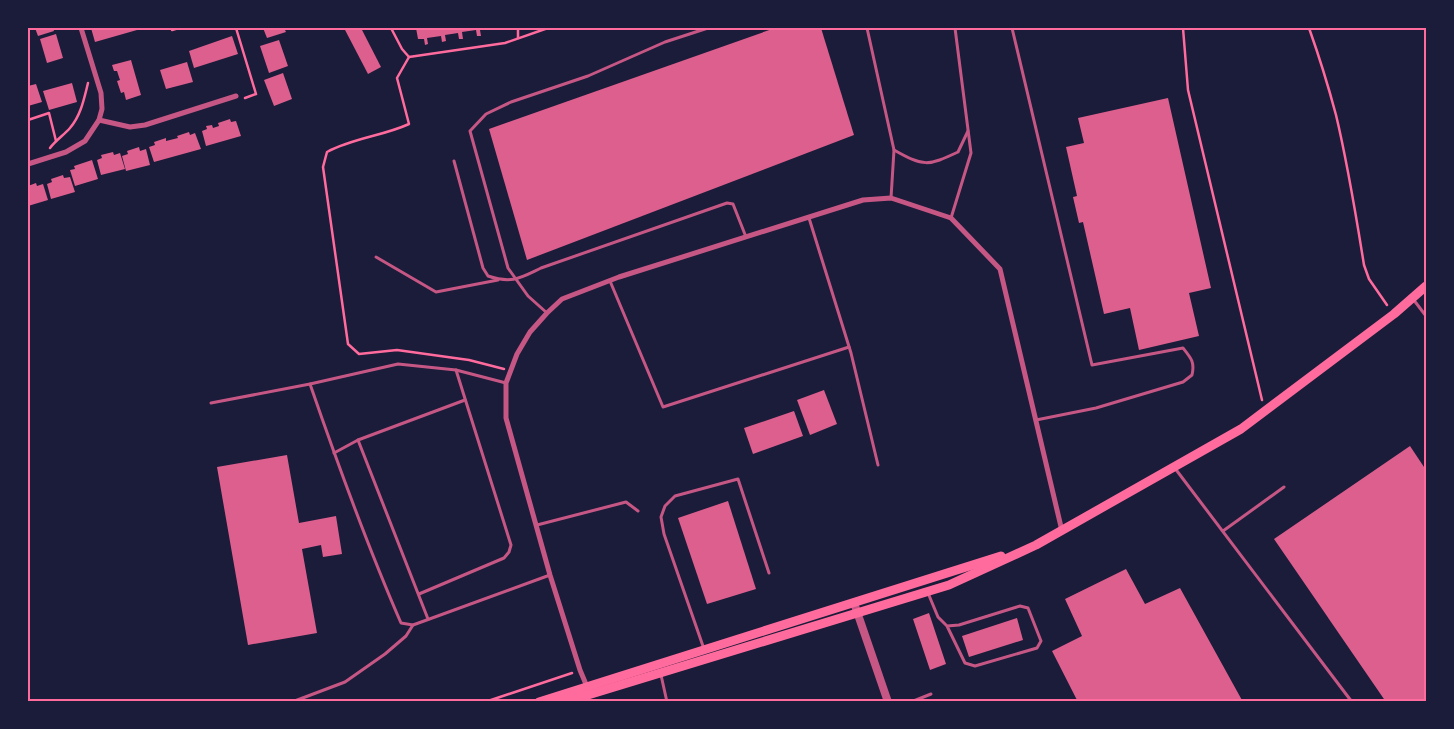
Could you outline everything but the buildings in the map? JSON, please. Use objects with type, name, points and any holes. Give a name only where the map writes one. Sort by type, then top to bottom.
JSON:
[{"type":"main road","points":[[539,702],[567,699],[589,690],[706,654],[857,614],[928,592],[949,585],[1036,545],[1241,429],[1394,314],[1426,286]]},
{"type":"main road","points":[[706,654],[854,603],[1036,545]]},
{"type":"street","points":[[28,164],[66,152],[85,141],[99,120],[102,109],[101,93],[81,28]]},
{"type":"street","points":[[99,120],[130,127],[145,125],[236,96]]},
{"type":"street","points":[[589,690],[580,670],[550,575],[506,418],[506,383],[510,370],[523,344],[547,312],[562,299],[610,281],[863,200],[891,198],[951,218],[1000,269],[1062,531]]},
{"type":"street","points":[[854,603],[888,702]]},
{"type":"lane","points":[[547,312],[528,296],[508,268],[470,131],[486,114],[511,102],[588,76],[665,42],[708,28]]},
{"type":"lane","points":[[867,28],[894,150],[891,198]]},
{"type":"lane","points":[[951,218],[972,153],[955,28]]},
{"type":"lane","points":[[1012,28],[1092,365],[1183,348],[1194,361],[1192,375],[1183,382],[1096,408],[1035,420]]},
{"type":"lane","points":[[894,150],[912,161],[933,164],[958,152],[969,130]]},
{"type":"lane","points":[[454,161],[483,268],[488,276],[499,280]]},
{"type":"lane","points":[[376,257],[436,292],[499,280],[516,280],[541,268],[727,203],[733,204],[746,237]]},
{"type":"lane","points":[[809,217],[849,347],[878,465]]},
{"type":"lane","points":[[610,281],[664,407],[849,347]]},
{"type":"lane","points":[[1412,298],[1426,316]]},
{"type":"lane","points":[[211,403],[310,384],[398,364],[456,370],[506,383]]},
{"type":"lane","points":[[419,594],[504,558],[509,552],[511,545],[456,370]]},
{"type":"lane","points":[[310,384],[378,570],[401,623],[413,625],[550,575]]},
{"type":"lane","points":[[334,453],[358,440],[465,400]]},
{"type":"lane","points":[[358,440],[428,619]]},
{"type":"lane","points":[[1174,467],[1352,702]]},
{"type":"lane","points":[[706,654],[664,534],[661,517],[665,506],[675,496],[738,478],[768,573]]},
{"type":"lane","points":[[1223,531],[1284,487]]},
{"type":"lane","points":[[536,525],[626,502],[638,511]]},
{"type":"lane","points":[[928,592],[938,617],[947,626],[965,663],[975,666],[1037,648],[1040,641],[1028,608],[1020,606],[959,625],[947,626]]},
{"type":"lane","points":[[292,702],[345,682],[385,654],[406,636],[413,625]]},
{"type":"lane","points":[[659,668],[667,702]]},
{"type":"lane","points":[[911,702],[931,694]]},
{"type":"path","points":[[172,30],[180,28]]},
{"type":"path","points":[[236,28],[256,94],[242,99],[236,96]]},
{"type":"path","points":[[391,28],[402,49],[409,57]]},
{"type":"path","points":[[518,28],[518,38]]},
{"type":"path","points":[[409,57],[505,43],[548,28]]},
{"type":"path","points":[[1183,28],[1188,90],[1265,411]]},
{"type":"path","points":[[1309,28],[1336,115],[1348,168],[1364,265],[1369,279],[1394,314]]},
{"type":"path","points":[[409,57],[397,78],[409,124],[396,130],[343,143],[327,152],[322,166],[348,344],[358,354],[397,350],[469,360],[510,370]]},
{"type":"path","points":[[51,157],[50,147],[69,129],[78,117],[88,82],[98,79]]},
{"type":"path","points":[[28,120],[49,113],[56,141]]},
{"type":"path","points":[[486,702],[580,670]]}]
